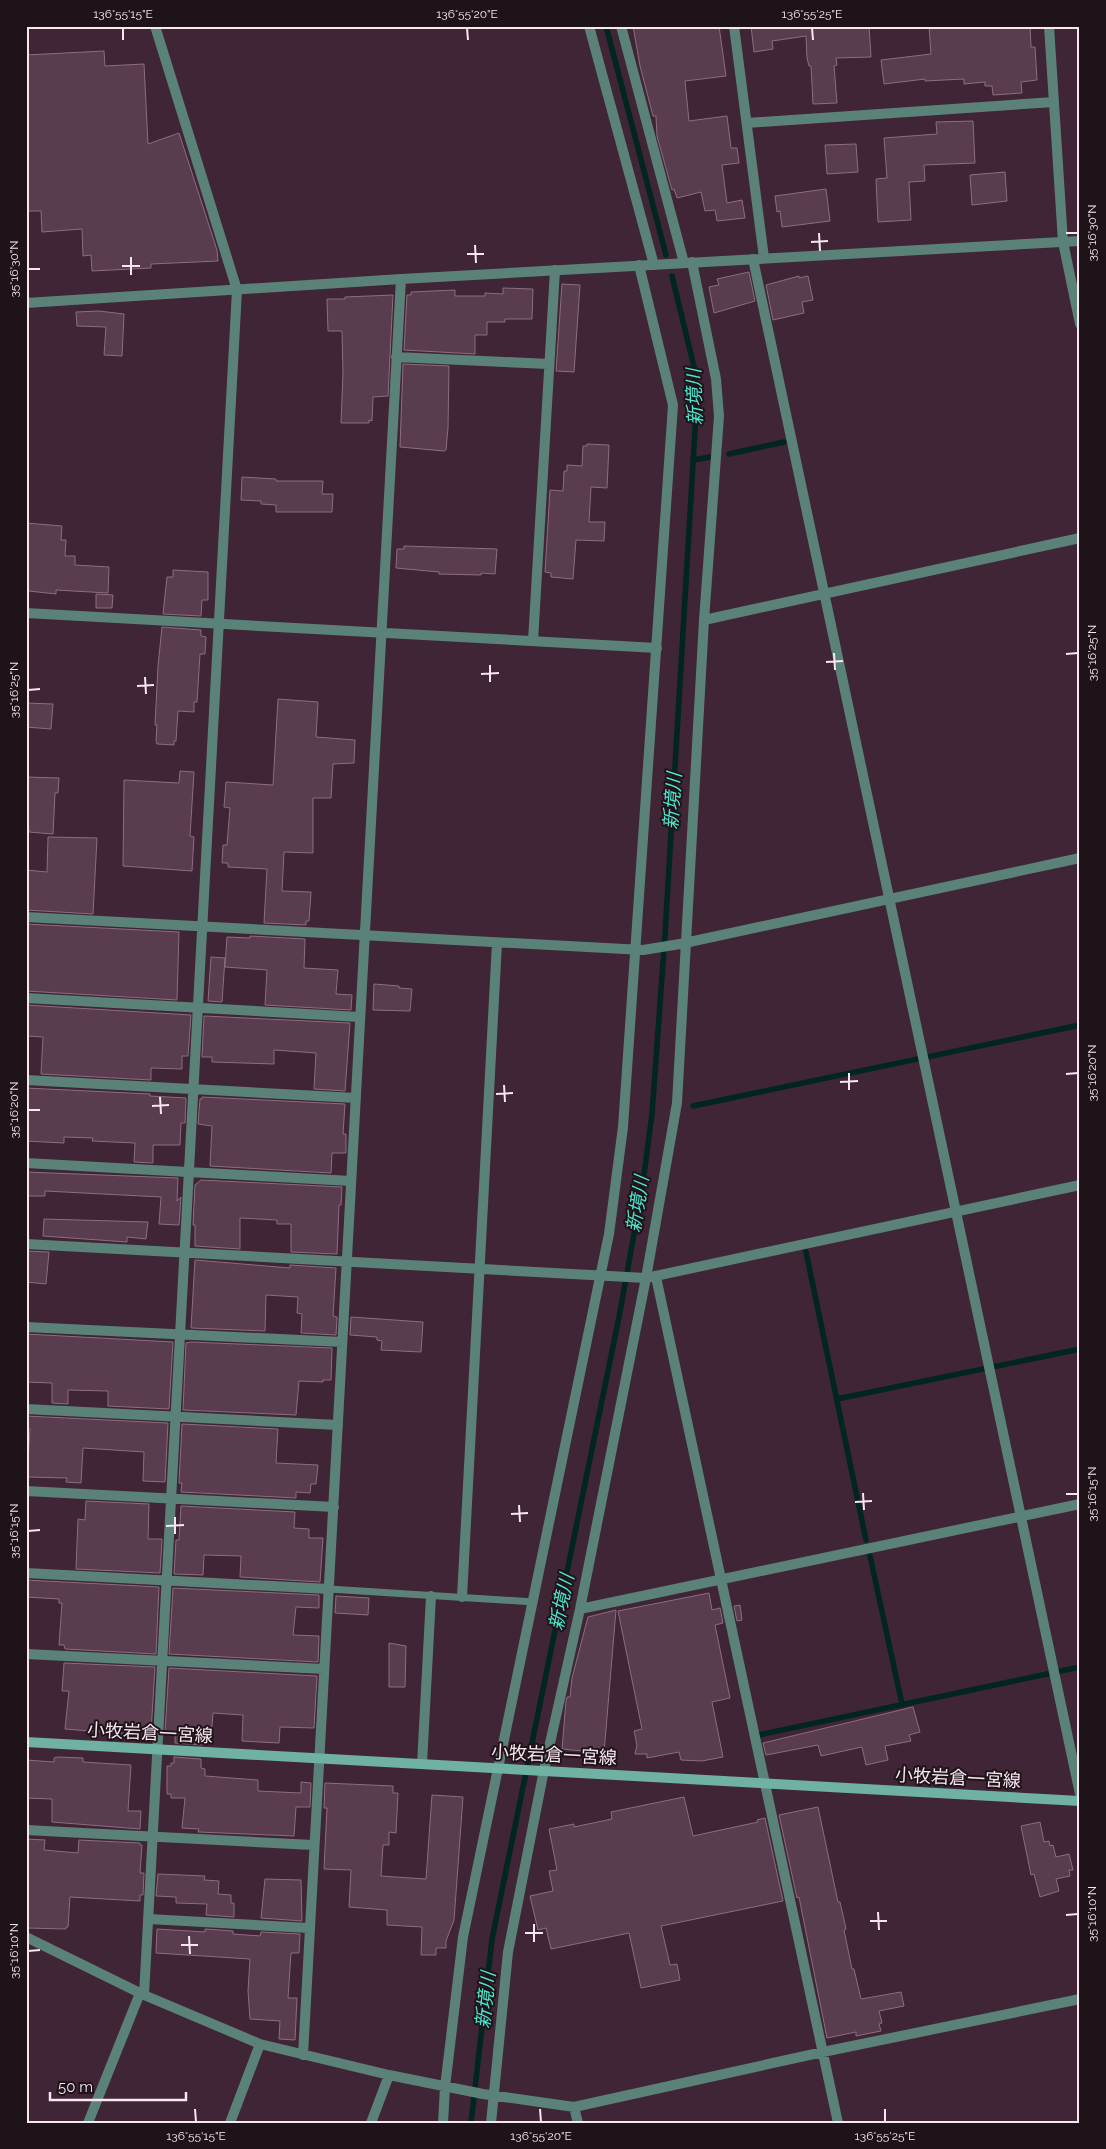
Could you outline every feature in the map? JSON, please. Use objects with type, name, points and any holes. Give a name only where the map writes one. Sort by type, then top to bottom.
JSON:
[{"type":"main road","name":"小牧岩倉一宮線","points":[[26,1742],[158,1751],[766,1782],[1080,1801]]},
{"type":"street","points":[[88,2123],[142,1994],[149,1919],[237,290],[155,26]]},
{"type":"street","points":[[589,26],[654,264]]},
{"type":"street","points":[[490,2123],[488,2095],[508,1952],[542,1770],[580,1609],[647,1278],[677,1103],[683,943],[719,416],[716,379],[688,263],[621,26]]},
{"type":"street","points":[[734,26],[764,258]]},
{"type":"street","points":[[1049,26],[1063,242],[1080,324]]},
{"type":"street","points":[[747,123],[1054,102]]},
{"type":"street","points":[[26,303],[654,264],[1080,241]]},
{"type":"street","points":[[753,259],[1080,1794]]},
{"type":"street","points":[[443,2123],[445,2086],[463,1937],[502,1768],[534,1602],[603,1277],[623,1127],[640,950],[673,405],[639,265]]},
{"type":"street","points":[[533,641],[554,270]]},
{"type":"street","points":[[303,2055],[313,1845],[334,1507],[401,279]]},
{"type":"street","points":[[396,357],[549,364]]},
{"type":"street","points":[[704,620],[1080,538]]},
{"type":"street","points":[[26,613],[657,648]]},
{"type":"street","points":[[26,917],[640,950],[683,943],[1080,858]]},
{"type":"street","points":[[462,1598],[497,942]]},
{"type":"street","points":[[26,998],[360,1017]]},
{"type":"street","points":[[26,1080],[356,1098]]},
{"type":"street","points":[[26,1162],[351,1181]]},
{"type":"street","points":[[26,1244],[647,1278],[1080,1185]]},
{"type":"street","points":[[647,1278],[722,1579],[838,2123]]},
{"type":"street","points":[[26,1327],[342,1342]]},
{"type":"street","points":[[26,1409],[338,1425]]},
{"type":"street","points":[[26,1491],[334,1507]]},
{"type":"street","points":[[580,1609],[1080,1504]]},
{"type":"street","points":[[26,1573],[329,1589]]},
{"type":"street","points":[[422,1764],[431,1596]]},
{"type":"street","points":[[26,1654],[324,1670]]},
{"type":"street","points":[[26,1830],[313,1845]]},
{"type":"street","points":[[149,1919],[309,1928]]},
{"type":"street","points":[[26,1937],[142,1994],[260,2044],[390,2076],[488,2095],[574,2106],[1080,1998]]},
{"type":"street","points":[[230,2123],[260,2044]]},
{"type":"street","points":[[371,2123],[390,2076]]},
{"type":"street","points":[[574,2106],[578,2123]]},
{"type":"lane","points":[[329,1589],[534,1602]]},
{"type":"building","points":[[633,26],[719,26],[726,76],[685,81],[689,121],[727,116],[731,148],[737,148],[739,163],[722,165],[727,203],[742,200],[745,218],[717,221],[715,210],[705,211],[701,192],[677,198],[674,189],[672,190],[657,136],[656,116],[653,116],[640,66]]},
{"type":"building","points":[[751,26],[869,26],[871,57],[836,58],[837,65],[834,66],[837,103],[813,104],[811,66],[809,66],[807,58],[806,36],[772,41],[773,49],[754,52]]},
{"type":"building","points":[[929,26],[1030,26],[1031,47],[1035,47],[1037,80],[1021,82],[1022,93],[993,95],[992,86],[985,86],[985,82],[964,84],[964,79],[925,81],[925,79],[884,84],[881,60],[931,54]]},
{"type":"building","points":[[104,51],[105,66],[144,64],[148,144],[179,133],[217,250],[218,261],[151,264],[151,268],[92,271],[91,255],[83,256],[82,229],[42,232],[41,211],[26,211],[26,55]]},
{"type":"building","points":[[973,121],[975,163],[924,165],[925,181],[909,182],[911,220],[878,222],[876,179],[887,178],[884,138],[937,134],[936,122]]},
{"type":"building","points":[[856,144],[858,172],[827,174],[825,145]]},
{"type":"building","points":[[1005,172],[1007,201],[972,205],[970,175]]},
{"type":"building","points":[[826,189],[830,221],[782,227],[780,211],[777,212],[775,196]]},
{"type":"building","points":[[749,272],[755,301],[714,313],[709,287],[719,285],[717,279]]},
{"type":"building","points":[[799,276],[799,278],[808,276],[813,300],[802,302],[804,313],[773,320],[766,285]]},
{"type":"building","points":[[562,284],[580,285],[574,372],[556,371]]},
{"type":"building","points":[[503,288],[533,289],[532,319],[505,319],[505,322],[487,322],[487,335],[475,335],[475,354],[404,350],[407,295],[411,295],[411,292],[455,290],[455,296],[485,296],[485,293],[503,294]]},
{"type":"building","points":[[393,295],[388,396],[373,397],[372,421],[369,420],[369,423],[341,423],[342,331],[328,331],[327,299]]},
{"type":"building","points":[[99,311],[124,314],[122,356],[104,355],[106,327],[77,326],[76,312]]},
{"type":"building","points":[[403,364],[449,366],[448,428],[446,450],[444,451],[400,447]]},
{"type":"building","points":[[587,444],[609,445],[607,488],[591,487],[589,522],[605,522],[604,541],[576,540],[573,579],[551,577],[551,573],[545,572],[550,490],[563,491],[564,471],[567,471],[567,465],[582,466],[583,446],[587,446]]},
{"type":"building","points":[[242,477],[276,479],[276,481],[323,481],[322,494],[333,494],[332,512],[276,512],[276,505],[261,504],[261,501],[241,500]]},
{"type":"building","points":[[26,523],[62,526],[61,540],[66,540],[65,556],[75,556],[75,565],[109,567],[108,593],[56,590],[56,594],[26,589]]},
{"type":"building","points":[[404,546],[497,549],[495,574],[439,574],[439,572],[396,568],[397,549],[404,549]]},
{"type":"building","points":[[173,570],[208,572],[208,600],[202,600],[201,616],[163,614],[167,577],[173,577]]},
{"type":"building","points":[[96,594],[113,595],[112,608],[96,608]]},
{"type":"building","points":[[162,627],[201,630],[201,636],[206,637],[205,654],[200,654],[197,702],[194,702],[194,712],[178,711],[176,741],[174,741],[174,745],[157,744],[156,740],[158,666]]},
{"type":"building","points":[[278,699],[318,702],[316,737],[355,740],[354,763],[333,764],[331,798],[313,798],[313,853],[284,852],[282,891],[311,892],[309,921],[306,921],[306,925],[264,923],[267,869],[228,867],[228,863],[222,863],[223,845],[227,845],[230,808],[224,807],[226,782],[273,785]]},
{"type":"building","points":[[26,703],[53,704],[51,729],[26,727]]},
{"type":"building","points":[[180,771],[194,772],[190,836],[194,837],[192,871],[123,866],[124,780],[179,783]]},
{"type":"building","points":[[26,777],[59,778],[58,793],[55,793],[53,834],[29,832],[29,829],[26,829]]},
{"type":"building","points":[[48,837],[97,838],[93,914],[26,910],[26,870],[47,872]]},
{"type":"building","points":[[26,924],[179,932],[177,1000],[26,991]]},
{"type":"building","points":[[250,936],[305,939],[304,968],[338,970],[336,994],[352,995],[351,1010],[265,1005],[267,970],[225,967],[227,937],[250,938]]},
{"type":"building","points":[[211,957],[225,958],[222,1002],[208,1001]]},
{"type":"building","points":[[374,984],[412,989],[410,1011],[373,1010]]},
{"type":"building","points":[[26,1005],[191,1015],[188,1056],[182,1056],[182,1069],[151,1068],[151,1080],[41,1074],[43,1037],[26,1036]]},
{"type":"building","points":[[204,1016],[350,1023],[345,1091],[314,1089],[316,1053],[274,1050],[274,1064],[212,1062],[212,1057],[202,1057]]},
{"type":"building","points":[[26,1088],[150,1094],[150,1096],[186,1098],[185,1123],[181,1123],[180,1145],[153,1145],[153,1163],[134,1162],[135,1143],[92,1141],[93,1138],[64,1137],[64,1143],[26,1141]]},
{"type":"building","points":[[202,1097],[345,1104],[343,1134],[346,1134],[346,1153],[332,1153],[331,1173],[210,1166],[212,1126],[198,1124],[200,1099]]},
{"type":"building","points":[[26,1172],[178,1178],[177,1201],[181,1197],[179,1225],[159,1224],[161,1197],[45,1191],[45,1196],[26,1196]]},
{"type":"building","points":[[201,1180],[342,1187],[341,1205],[339,1205],[337,1254],[291,1252],[291,1224],[277,1224],[277,1220],[240,1218],[240,1249],[195,1246],[195,1225],[193,1225],[195,1185]]},
{"type":"building","points":[[44,1219],[148,1222],[146,1239],[127,1237],[127,1242],[43,1236]]},
{"type":"building","points":[[26,1251],[49,1252],[46,1284],[26,1282]]},
{"type":"building","points":[[195,1260],[290,1268],[290,1265],[336,1268],[333,1316],[337,1317],[336,1335],[301,1333],[302,1314],[297,1313],[298,1297],[266,1295],[265,1331],[191,1328]]},
{"type":"building","points":[[351,1317],[423,1322],[421,1352],[381,1350],[382,1341],[377,1340],[377,1337],[350,1335]]},
{"type":"building","points":[[26,1334],[173,1342],[169,1409],[108,1406],[108,1391],[68,1390],[68,1404],[52,1403],[52,1383],[26,1382]]},
{"type":"building","points":[[186,1343],[332,1348],[331,1380],[323,1380],[323,1382],[299,1381],[296,1415],[183,1410]]},
{"type":"building","points":[[26,1416],[168,1423],[165,1482],[143,1481],[144,1452],[83,1448],[81,1483],[66,1482],[67,1478],[27,1477],[30,1429],[26,1429]]},
{"type":"building","points":[[182,1424],[278,1429],[276,1463],[318,1465],[316,1484],[311,1484],[310,1493],[296,1492],[296,1498],[181,1492],[182,1483],[179,1483]]},
{"type":"building","points":[[86,1501],[149,1504],[148,1539],[162,1539],[160,1573],[76,1569],[78,1519],[85,1520]]},
{"type":"building","points":[[181,1506],[295,1512],[294,1528],[309,1529],[309,1538],[323,1538],[320,1582],[240,1577],[241,1556],[204,1555],[203,1575],[174,1574]]},
{"type":"building","points":[[26,1580],[159,1587],[156,1654],[65,1649],[64,1645],[59,1645],[62,1603],[59,1603],[59,1599],[26,1597]]},
{"type":"building","points":[[173,1588],[319,1595],[319,1608],[296,1607],[293,1635],[319,1636],[318,1662],[169,1654]]},
{"type":"building","points":[[709,1593],[712,1610],[720,1608],[723,1623],[715,1625],[730,1698],[712,1702],[723,1757],[702,1761],[681,1760],[679,1752],[647,1758],[647,1754],[635,1754],[637,1745],[634,1731],[642,1729],[618,1611]]},
{"type":"building","points":[[336,1596],[369,1598],[368,1615],[335,1613]]},
{"type":"building","points":[[740,1605],[742,1620],[737,1621],[734,1606]]},
{"type":"building","points":[[616,1610],[604,1753],[562,1749],[566,1701],[567,1697],[570,1697],[572,1678],[588,1617]]},
{"type":"building","points":[[389,1643],[406,1646],[405,1687],[389,1687]]},
{"type":"building","points":[[64,1663],[155,1667],[151,1732],[127,1731],[126,1734],[65,1729],[69,1691],[62,1691]]},
{"type":"building","points":[[169,1668],[317,1676],[314,1728],[280,1727],[279,1743],[242,1741],[243,1715],[213,1713],[211,1738],[202,1738],[202,1745],[175,1743],[175,1732],[165,1732]]},
{"type":"building","points":[[913,1707],[920,1732],[909,1735],[911,1741],[885,1746],[888,1760],[866,1765],[862,1747],[821,1756],[818,1745],[766,1755],[763,1743]]},
{"type":"building","points":[[174,1757],[201,1759],[201,1768],[205,1769],[205,1776],[258,1780],[258,1791],[301,1793],[301,1782],[311,1783],[310,1807],[296,1807],[294,1836],[198,1832],[199,1829],[182,1828],[185,1798],[171,1798],[171,1794],[167,1794],[167,1766],[171,1766],[171,1763],[174,1763]]},
{"type":"building","points":[[54,1758],[83,1758],[83,1762],[131,1765],[128,1811],[141,1811],[140,1829],[52,1822],[52,1799],[26,1798],[26,1760],[54,1762]]},
{"type":"building","points":[[325,1783],[393,1786],[393,1793],[398,1793],[396,1833],[389,1832],[389,1845],[383,1845],[381,1876],[426,1879],[432,1795],[463,1797],[454,1920],[446,1941],[446,1948],[436,1948],[436,1955],[421,1955],[422,1927],[387,1925],[387,1910],[349,1907],[351,1870],[324,1869],[327,1808],[324,1808]]},
{"type":"building","points":[[684,1797],[693,1836],[758,1822],[757,1820],[765,1818],[783,1901],[661,1926],[670,1965],[677,1964],[680,1980],[641,1988],[629,1933],[551,1949],[546,1928],[538,1930],[530,1896],[553,1891],[549,1871],[557,1870],[549,1829],[574,1824],[574,1827],[612,1819],[611,1812]]},
{"type":"building","points":[[818,1807],[838,1902],[840,1902],[846,1929],[844,1930],[852,1969],[854,1969],[861,1999],[901,1992],[904,2006],[879,2011],[882,2023],[879,2024],[881,2031],[856,2036],[856,2032],[827,2038],[799,1897],[797,1898],[779,1815]]},
{"type":"building","points":[[1040,1822],[1044,1842],[1049,1841],[1050,1846],[1053,1845],[1056,1857],[1069,1854],[1073,1870],[1069,1870],[1070,1876],[1056,1879],[1059,1891],[1040,1897],[1034,1874],[1031,1875],[1021,1826]]},
{"type":"building","points":[[26,1839],[45,1840],[44,1850],[78,1853],[79,1840],[140,1843],[142,1845],[140,1873],[144,1873],[143,1895],[140,1895],[140,1901],[70,1897],[68,1927],[66,1929],[26,1928]]},
{"type":"building","points":[[158,1874],[205,1876],[204,1880],[219,1881],[218,1894],[231,1895],[231,1903],[234,1903],[234,1917],[206,1915],[207,1904],[176,1903],[176,1897],[156,1896]]},
{"type":"building","points":[[265,1879],[301,1880],[302,1921],[261,1918]]},
{"type":"building","points":[[157,1929],[205,1932],[205,1929],[233,1931],[233,1934],[260,1936],[261,1932],[300,1934],[299,1953],[291,1953],[288,1998],[297,1998],[295,2040],[279,2039],[280,2021],[250,2019],[248,1991],[250,1959],[156,1953]]},
{"type":"waterway","name":"新境川","points":[[606,26],[666,255]]},
{"type":"waterway","name":"新境川","points":[[471,2123],[492,1939],[619,1317],[642,1190],[652,1114],[665,935],[696,413],[695,371],[672,276]]},
{"type":"waterway","points":[[729,454],[784,442]]},
{"type":"waterway","points":[[693,460],[710,457]]},
{"type":"waterway","points":[[693,1106],[1080,1025]]},
{"type":"waterway","points":[[806,1252],[866,1540]]},
{"type":"waterway","points":[[837,1399],[1080,1349]]},
{"type":"waterway","points":[[870,1556],[902,1704]]},
{"type":"waterway","points":[[754,1736],[1080,1667]]}]
